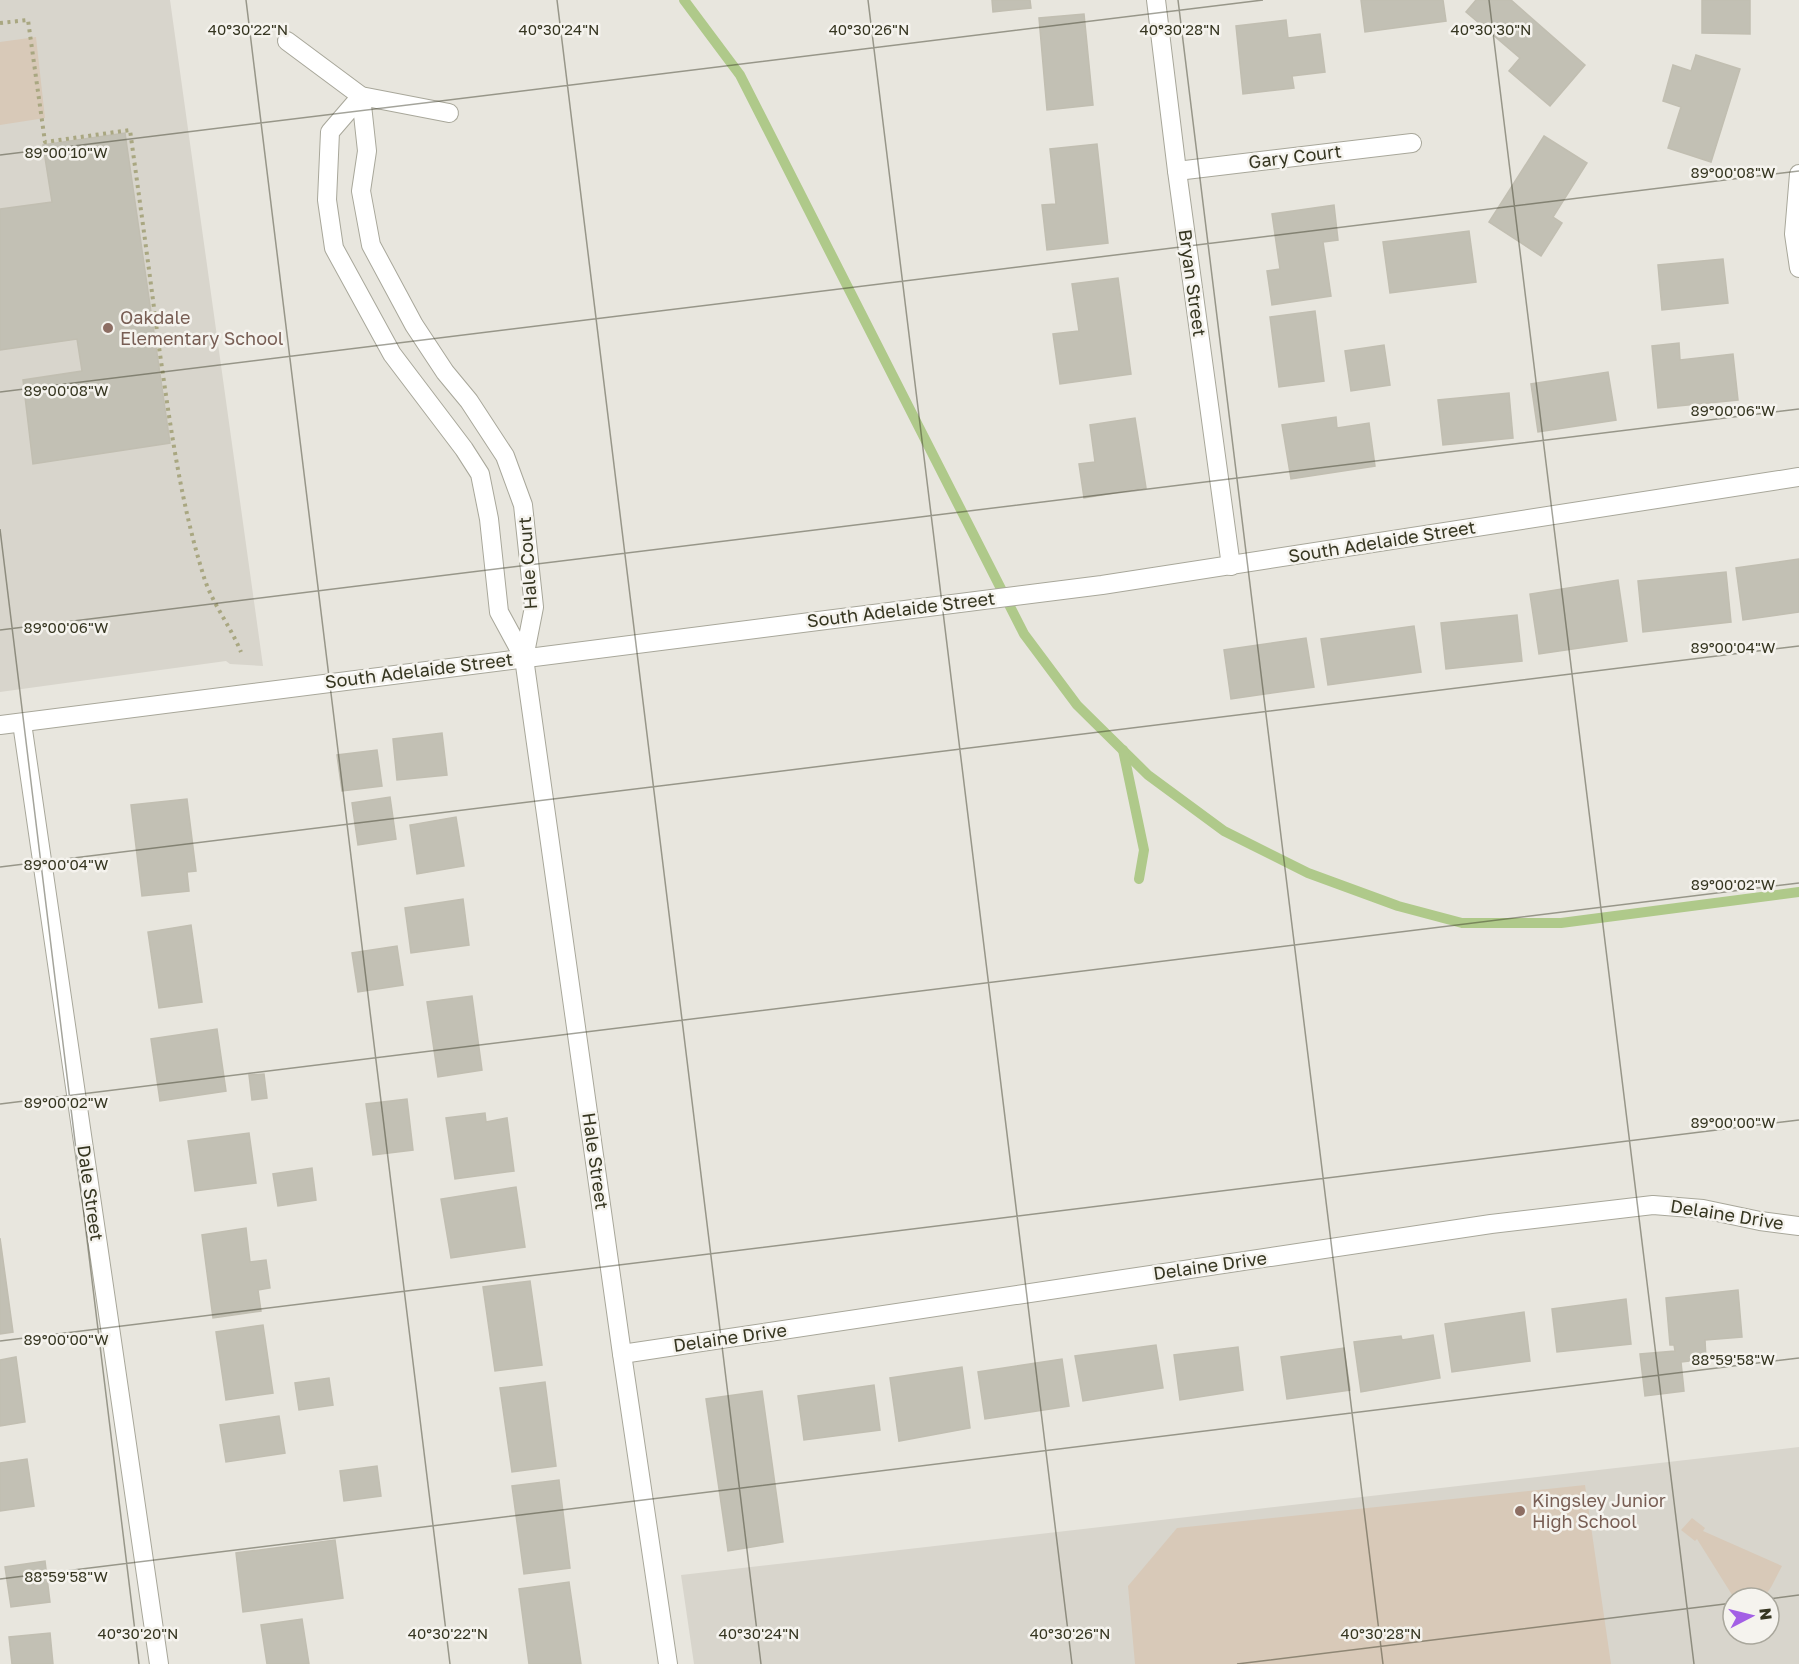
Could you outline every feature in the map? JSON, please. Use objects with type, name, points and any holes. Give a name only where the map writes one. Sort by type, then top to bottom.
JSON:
[{"type":"street","name":"Bryan Street","points":[[1156,0],[1231,566]]},
{"type":"street","points":[[287,42],[361,96],[449,113]]},
{"type":"street","name":"Hale Court","points":[[361,96],[367,151],[361,191],[370,245],[414,325],[506,456],[523,505],[534,607],[524,658]]},
{"type":"street","name":"Hale Court","points":[[361,96],[330,132],[327,200],[334,248],[392,354],[464,449],[480,474],[489,519],[499,612],[524,658]]},
{"type":"street","name":"Gary Court","points":[[1177,171],[1412,142]]},
{"type":"street","points":[[1799,174],[1794,234],[1799,268]]},
{"type":"street","points":[[364,303],[394,289]]},
{"type":"street","points":[[430,405],[458,388]]},
{"type":"street","name":"South Adelaide Street","points":[[0,726],[1231,566],[1799,477]]},
{"type":"street","name":"Hale Street","points":[[524,658],[668,1664]]},
{"type":"street","name":"Dale Street","points":[[22,723],[159,1664]]},
{"type":"street","name":"Delaine Drive","points":[[622,1354],[1479,1226],[1653,1204],[1703,1209],[1760,1221],[1799,1226]]},
{"type":"path","points":[[0,23],[28,20],[45,142],[130,130],[173,448],[190,527],[204,577],[241,651]]},
{"type":"shaded area","name":"Oakdale Elementary School","points":[[0,0],[170,0],[263,666],[230,664],[226,661],[0,692]]},
{"type":"shaded area","points":[[36,37],[45,118],[0,125],[0,42]]},
{"type":"shaded area","name":"Kingsley Junior High School","points":[[1799,1447],[1799,1664],[694,1664],[681,1575]]},
{"type":"shaded area","points":[[1585,1485],[1611,1664],[1135,1664],[1128,1586],[1177,1528]]},
{"type":"shaded area","points":[[1692,1518],[1705,1528],[1703,1531],[1782,1566],[1772,1586],[1726,1586],[1697,1539],[1695,1541],[1681,1530]]},
{"type":"building","points":[[992,0],[1030,0],[1031,8],[993,12]]},
{"type":"building","points":[[1361,0],[1443,0],[1446,21],[1365,32]]},
{"type":"building","points":[[1476,0],[1511,0],[1585,65],[1550,106],[1509,71],[1520,58],[1466,12]]},
{"type":"building","points":[[1702,0],[1750,0],[1750,34],[1702,33]]},
{"type":"building","points":[[1084,14],[1093,105],[1047,110],[1039,18]]},
{"type":"building","points":[[1286,20],[1288,38],[1320,34],[1325,72],[1292,76],[1294,88],[1243,94],[1236,26]]},
{"type":"building","points":[[1696,55],[1740,69],[1711,162],[1668,148],[1681,107],[1663,101],[1673,65],[1691,71]]},
{"type":"building","points":[[125,133],[170,443],[33,464],[23,380],[82,371],[77,339],[0,350],[0,209],[52,202],[43,145]]},
{"type":"building","points":[[1544,136],[1587,163],[1553,217],[1562,223],[1541,256],[1489,222]]},
{"type":"building","points":[[1097,144],[1108,243],[1047,250],[1042,205],[1056,204],[1050,149]]},
{"type":"building","points":[[1334,205],[1338,240],[1323,242],[1331,296],[1272,305],[1267,271],[1280,269],[1272,214]]},
{"type":"building","points":[[1469,231],[1476,282],[1390,293],[1383,242]]},
{"type":"building","points":[[1723,259],[1728,303],[1662,310],[1658,265]]},
{"type":"building","points":[[1118,278],[1131,374],[1060,384],[1053,334],[1079,331],[1072,284]]},
{"type":"building","points":[[1315,311],[1324,381],[1279,387],[1270,317]]},
{"type":"building","points":[[1679,343],[1680,360],[1733,354],[1738,400],[1658,408],[1652,346]]},
{"type":"building","points":[[1384,345],[1390,385],[1351,391],[1345,351]]},
{"type":"building","points":[[1608,372],[1616,420],[1538,432],[1531,384]]},
{"type":"building","points":[[1509,393],[1513,438],[1443,445],[1438,400]]},
{"type":"building","points":[[1336,417],[1337,428],[1369,423],[1375,466],[1291,479],[1282,425]]},
{"type":"building","points":[[1135,418],[1146,488],[1084,498],[1079,464],[1095,462],[1090,425]]},
{"type":"building","points":[[1799,559],[1799,612],[1743,620],[1736,568]]},
{"type":"building","points":[[1726,572],[1731,622],[1643,632],[1638,581]]},
{"type":"building","points":[[1618,580],[1627,641],[1539,654],[1530,594]]},
{"type":"building","points":[[1517,615],[1522,661],[1446,669],[1441,623]]},
{"type":"building","points":[[1414,626],[1421,672],[1328,685],[1321,639]]},
{"type":"building","points":[[1306,638],[1314,687],[1231,699],[1224,650]]},
{"type":"building","points":[[442,733],[447,775],[397,780],[393,739]]},
{"type":"building","points":[[377,750],[382,786],[342,791],[337,755]]},
{"type":"building","points":[[390,797],[396,839],[358,845],[352,803]]},
{"type":"building","points":[[187,799],[196,871],[187,872],[189,891],[142,896],[131,805]]},
{"type":"building","points":[[456,817],[464,866],[417,874],[410,825]]},
{"type":"building","points":[[463,899],[469,945],[411,953],[405,908]]},
{"type":"building","points":[[191,925],[202,1002],[159,1008],[148,932]]},
{"type":"building","points":[[397,946],[403,985],[358,992],[352,953]]},
{"type":"building","points":[[472,996],[482,1070],[438,1077],[427,1002]]},
{"type":"building","points":[[217,1029],[226,1091],[160,1101],[151,1039]]},
{"type":"building","points":[[264,1074],[267,1098],[252,1100],[249,1075]]},
{"type":"building","points":[[407,1099],[413,1150],[373,1155],[366,1104]]},
{"type":"building","points":[[485,1113],[486,1122],[507,1118],[514,1171],[455,1179],[446,1118]]},
{"type":"building","points":[[249,1133],[256,1183],[195,1191],[188,1141]]},
{"type":"building","points":[[312,1168],[316,1200],[278,1206],[273,1174]]},
{"type":"building","points":[[516,1187],[525,1247],[451,1258],[441,1199]]},
{"type":"building","points":[[246,1228],[250,1262],[266,1260],[270,1288],[258,1290],[261,1311],[213,1318],[202,1235]]},
{"type":"building","points":[[0,1238],[13,1332],[0,1334]]},
{"type":"building","points":[[530,1281],[542,1365],[495,1371],[483,1287]]},
{"type":"building","points":[[1738,1290],[1742,1337],[1705,1340],[1706,1359],[1681,1362],[1684,1391],[1645,1396],[1640,1354],[1675,1351],[1674,1345],[1670,1345],[1666,1298]]},
{"type":"building","points":[[1626,1299],[1631,1344],[1557,1352],[1552,1309]]},
{"type":"building","points":[[1524,1312],[1530,1361],[1452,1372],[1445,1324]]},
{"type":"building","points":[[263,1325],[273,1393],[226,1400],[216,1332]]},
{"type":"building","points":[[1433,1335],[1440,1378],[1361,1392],[1354,1342],[1401,1336],[1402,1340]]},
{"type":"building","points":[[1156,1345],[1163,1388],[1083,1401],[1075,1356]]},
{"type":"building","points":[[1238,1347],[1243,1390],[1180,1400],[1174,1355]]},
{"type":"building","points":[[1344,1348],[1350,1390],[1287,1399],[1281,1357]]},
{"type":"building","points":[[16,1357],[25,1422],[0,1426],[0,1360]]},
{"type":"building","points":[[1062,1359],[1069,1406],[985,1419],[978,1372]]},
{"type":"building","points":[[962,1367],[970,1428],[899,1441],[890,1378]]},
{"type":"building","points":[[329,1378],[333,1405],[299,1410],[295,1383]]},
{"type":"building","points":[[545,1382],[556,1466],[512,1472],[500,1388]]},
{"type":"building","points":[[874,1385],[880,1430],[804,1440],[798,1396]]},
{"type":"building","points":[[762,1391],[783,1542],[728,1551],[706,1399]]},
{"type":"building","points":[[279,1416],[285,1453],[226,1462],[220,1425]]},
{"type":"building","points":[[27,1459],[34,1506],[0,1511],[0,1463]]},
{"type":"building","points":[[377,1466],[381,1496],[344,1501],[340,1471]]},
{"type":"building","points":[[559,1480],[570,1568],[524,1574],[512,1486]]},
{"type":"building","points":[[335,1540],[343,1598],[243,1612],[236,1553]]},
{"type":"building","points":[[45,1561],[50,1602],[11,1607],[5,1567]]},
{"type":"building","points":[[569,1582],[581,1664],[529,1664],[519,1589]]},
{"type":"building","points":[[302,1619],[309,1664],[267,1664],[261,1625]]},
{"type":"building","points":[[50,1633],[53,1664],[12,1664],[9,1637]]},
{"type":"waterway","points":[[684,0],[740,75],[1024,634],[1077,705],[1148,775],[1224,831],[1308,873],[1398,906],[1462,923],[1561,923],[1799,892]]},
{"type":"waterway","points":[[1123,750],[1144,850],[1139,879]]},
{"type":"place","name":"Oakdale Elementary School","points":[[108,328]]},
{"type":"place","name":"Kingsley Junior High School","points":[[1520,1511]]}]
